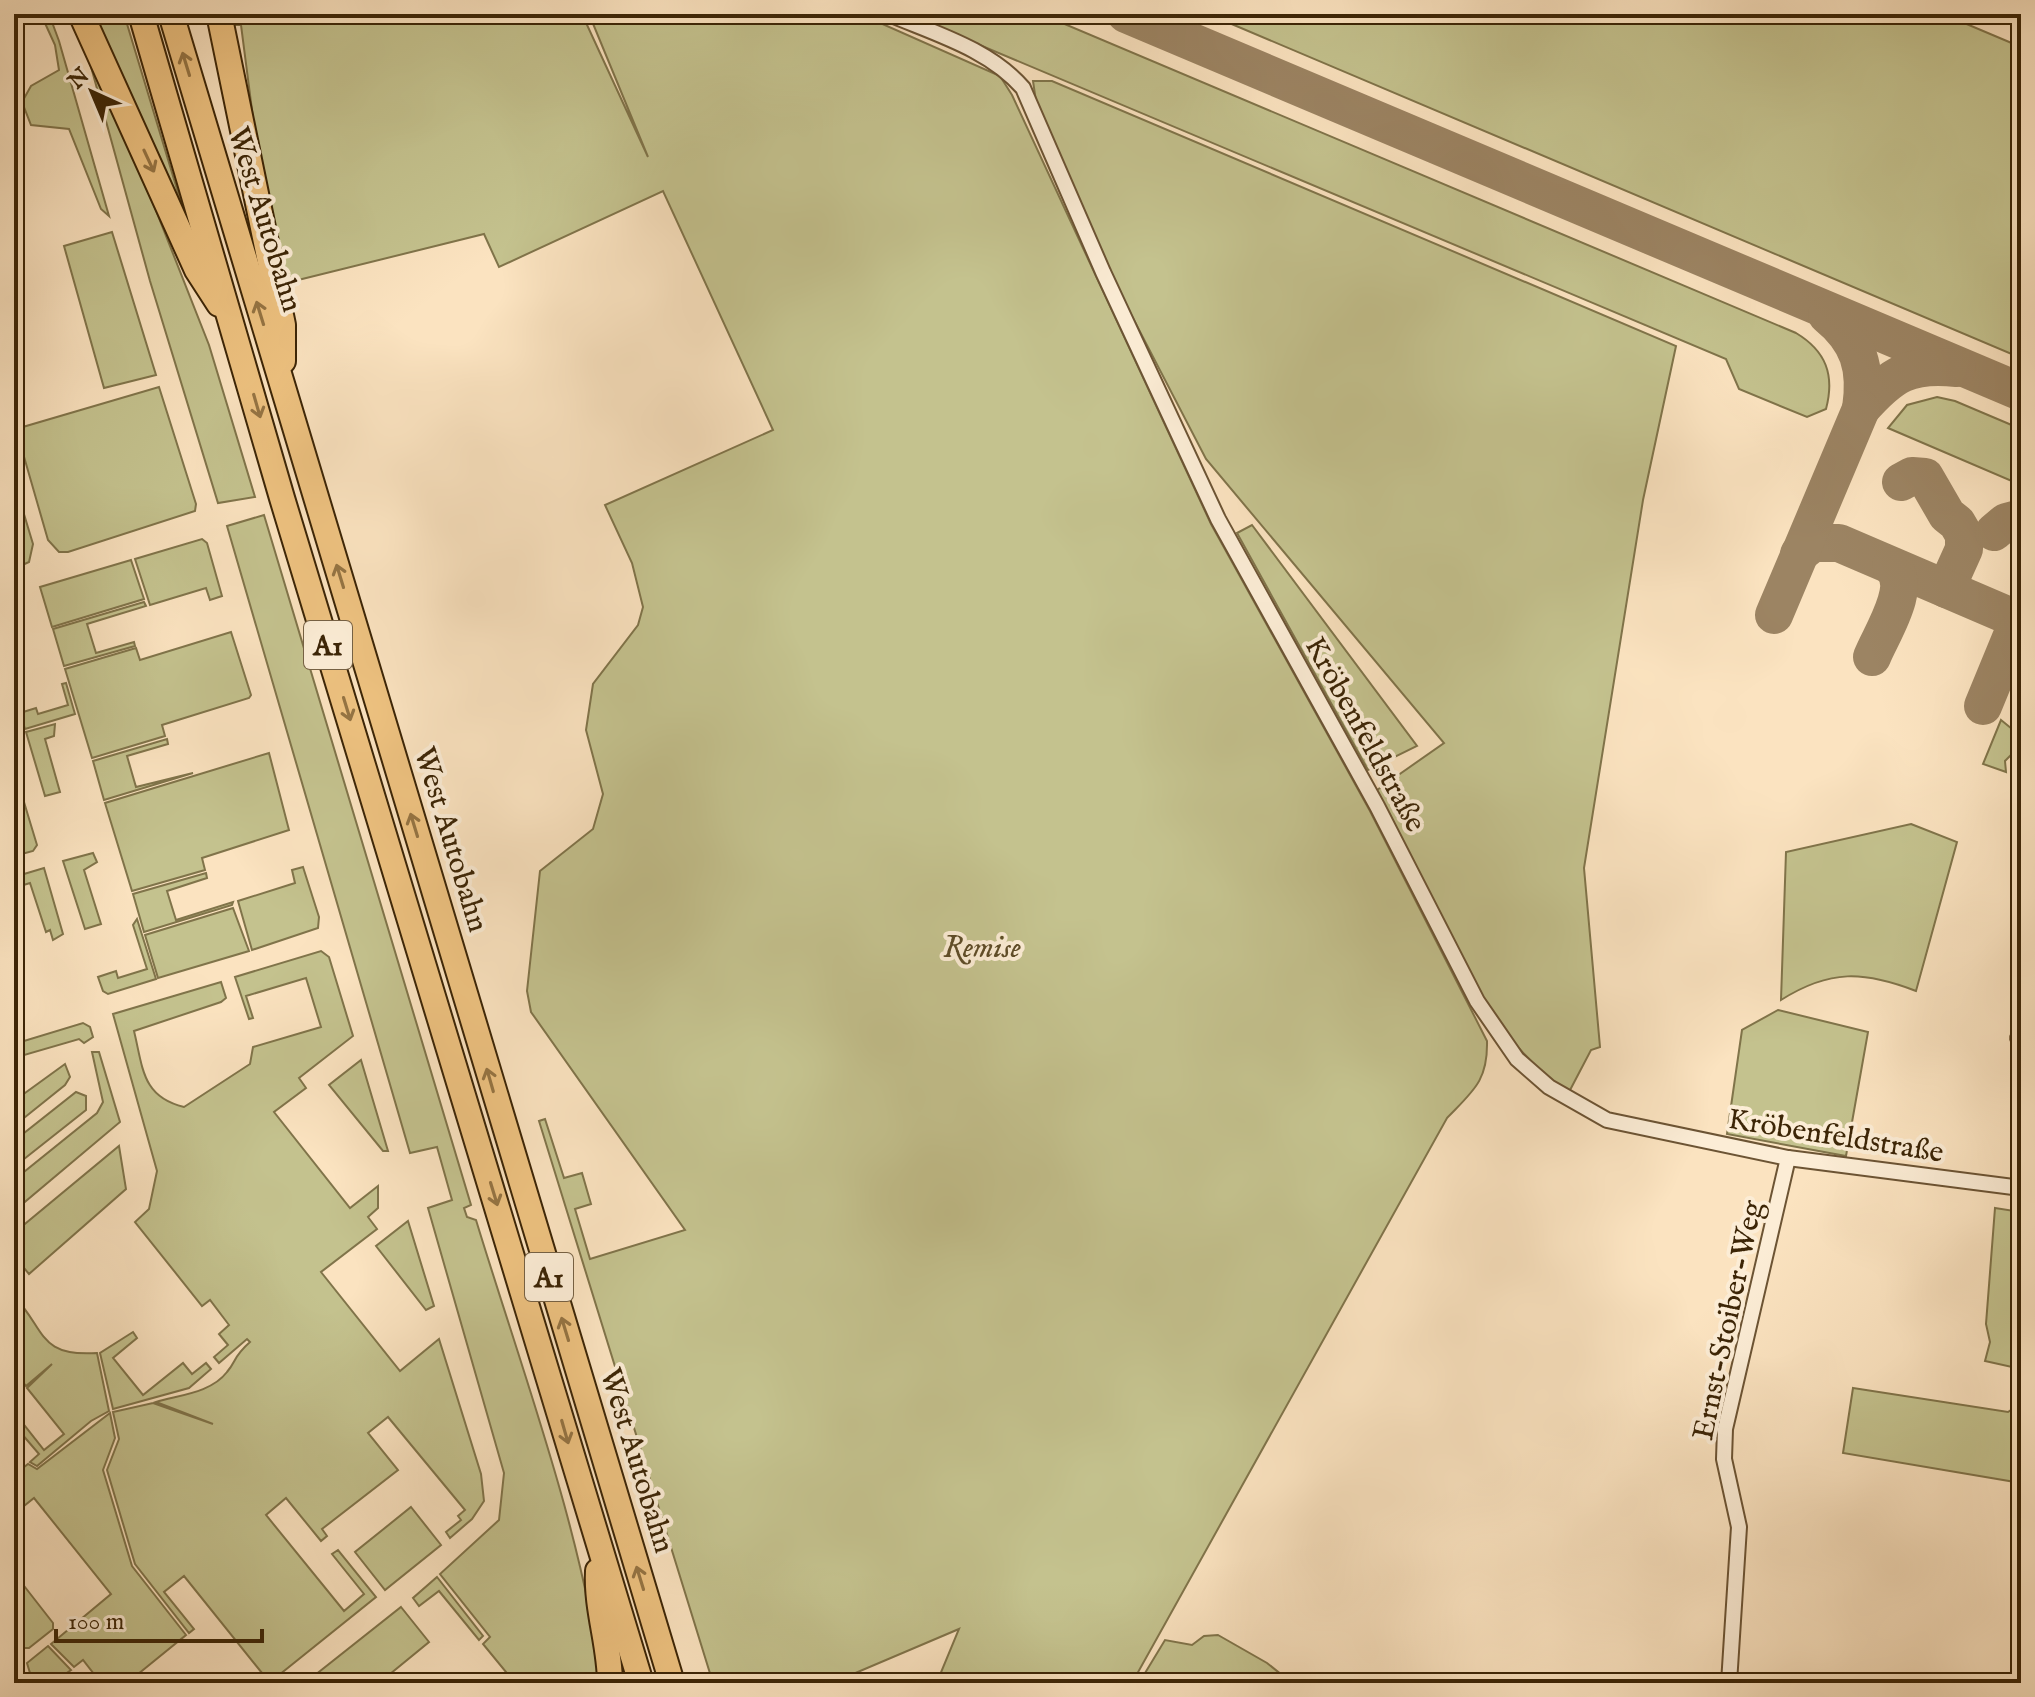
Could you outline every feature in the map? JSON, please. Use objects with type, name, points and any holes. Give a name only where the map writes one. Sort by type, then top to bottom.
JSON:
[{"type":"highway","points":[[81,14],[197,270],[236,331]]},
{"type":"highway","name":"West Autobahn","points":[[141,14],[236,331],[282,498],[641,1683]]},
{"type":"highway","name":"West Autobahn","points":[[171,14],[672,1683]]},
{"type":"highway","points":[[219,14],[283,325],[284,387]]},
{"type":"highway","points":[[599,1549],[596,1594],[609,1642],[610,1683]]},
{"type":"highway","points":[[663,1653],[681,1667],[687,1683]]},
{"type":"street","name":"Kröbenfeldstraße","points":[[889,14],[982,54],[1009,72],[1023,88],[1103,272],[1218,519],[1377,806],[1477,1001],[1505,1044],[1549,1087],[1607,1120],[1788,1158],[2021,1188]]},
{"type":"street","name":"Ernst-Stoiber-Weg","points":[[1729,1683],[1739,1527],[1724,1459],[1725,1429],[1788,1158]]},
{"type":"green space","points":[[49,14],[109,216],[101,209],[69,129],[31,125],[22,102],[31,86],[59,70],[55,45],[44,21]]},
{"type":"green space","points":[[90,14],[124,14],[186,219]]},
{"type":"green space","name":"Remise","points":[[235,14],[582,14],[648,157],[589,14],[860,14],[1000,76],[1012,95],[1211,524],[1370,811],[1487,1041],[1482,1076],[1447,1118],[1132,1683],[937,1682],[959,1629],[832,1683],[713,1683],[539,1121],[545,1119],[564,1178],[582,1173],[591,1204],[575,1209],[590,1259],[685,1230],[531,1012],[527,991],[540,871],[593,829],[603,794],[586,730],[593,684],[638,625],[643,607],[632,563],[605,505],[773,430],[663,191],[499,267],[484,234],[282,284],[256,141],[241,25],[236,25]]},
{"type":"green space","points":[[906,14],[1041,14],[1796,333],[1815,348],[1826,365],[1829,397],[1826,409],[1807,417],[1739,389],[1726,359]]},
{"type":"green space","points":[[1208,14],[1943,14],[2021,47],[2021,358]]},
{"type":"green space","points":[[85,45],[155,208],[209,345],[255,497],[218,503],[150,281]]},
{"type":"green space","points":[[1033,81],[1052,81],[1676,346],[1643,500],[1584,868],[1600,1047],[1591,1050],[1569,1092],[1537,1067],[1507,1034],[1480,996],[1434,912],[1377,790],[1444,743],[1206,459],[1123,299],[1037,108]]},
{"type":"green space","points":[[112,232],[156,375],[104,388],[64,246]]},
{"type":"green space","points":[[159,387],[196,504],[195,511],[68,552],[59,552],[48,540],[16,429]]},
{"type":"green space","points":[[1937,397],[1955,401],[2021,429],[2021,485],[1888,428],[1907,405]]},
{"type":"green space","points":[[14,481],[33,544],[29,562],[14,569]]},
{"type":"green space","points":[[264,515],[471,1205],[464,1208],[467,1217],[476,1220],[565,1508],[580,1566],[602,1683],[515,1683],[483,1644],[490,1637],[440,1574],[499,1520],[504,1473],[428,1208],[452,1200],[437,1147],[410,1153],[227,526]]},
{"type":"green space","points":[[1252,525],[1417,746],[1368,770],[1237,533]]},
{"type":"green space","points":[[202,539],[207,543],[222,596],[210,600],[206,588],[150,605],[135,559]]},
{"type":"green space","points":[[131,560],[144,599],[52,627],[40,587]]},
{"type":"green space","points":[[144,602],[146,606],[87,624],[96,653],[134,642],[135,646],[64,666],[53,629]]},
{"type":"green space","points":[[231,632],[251,695],[249,698],[162,725],[165,736],[92,758],[65,669],[136,648],[140,660]]},
{"type":"green space","points":[[66,683],[75,714],[25,729],[20,713],[36,708],[38,714],[68,705],[62,684]]},
{"type":"green space","points":[[2001,720],[2017,733],[2013,742],[2015,751],[2005,761],[2006,772],[1983,764]]},
{"type":"green space","points":[[55,724],[54,736],[45,739],[60,792],[45,796],[26,732]]},
{"type":"green space","points":[[167,739],[168,744],[127,756],[136,787],[193,773],[104,800],[93,761]]},
{"type":"green space","points":[[269,753],[289,830],[202,858],[205,870],[132,891],[105,803]]},
{"type":"green space","points":[[14,769],[37,845],[33,851],[18,855],[14,843]]},
{"type":"green space","points":[[1911,824],[1957,842],[1916,991],[1880,980],[1847,976],[1815,983],[1781,1000],[1786,852]]},
{"type":"green space","points":[[93,853],[97,862],[84,870],[101,924],[85,929],[63,861]]},
{"type":"green space","points":[[303,867],[319,917],[318,928],[252,950],[238,901],[295,883],[292,870]]},
{"type":"green space","points":[[44,868],[63,934],[53,940],[50,930],[46,932],[30,883],[17,887],[14,877]]},
{"type":"green space","points":[[206,873],[207,878],[167,891],[176,920],[233,902],[232,905],[144,932],[133,894]]},
{"type":"green space","points":[[233,908],[249,951],[158,978],[145,935]]},
{"type":"green space","points":[[137,919],[156,979],[108,994],[103,991],[98,977],[116,971],[118,978],[147,969],[133,925]]},
{"type":"green space","points":[[321,951],[329,957],[353,1036],[299,1078],[306,1088],[274,1112],[350,1208],[378,1186],[378,1208],[368,1217],[377,1229],[321,1272],[400,1371],[439,1339],[481,1474],[484,1501],[472,1519],[450,1538],[446,1532],[461,1520],[458,1516],[465,1510],[388,1417],[368,1433],[398,1470],[322,1529],[327,1536],[321,1541],[286,1498],[266,1515],[344,1611],[364,1594],[332,1554],[338,1550],[376,1597],[269,1683],[251,1683],[262,1673],[184,1576],[164,1592],[194,1629],[189,1633],[135,1564],[107,1470],[119,1439],[113,1412],[153,1403],[213,1424],[156,1402],[212,1385],[227,1372],[250,1342],[247,1339],[219,1363],[214,1357],[228,1345],[219,1334],[229,1325],[210,1300],[202,1306],[135,1222],[149,1209],[157,1171],[113,1014],[221,982],[226,998],[221,1002],[134,1031],[143,1069],[152,1088],[170,1102],[184,1107],[250,1064],[253,1047],[321,1027],[306,978],[246,996],[253,1018],[249,1019],[235,977]]},
{"type":"green space","points":[[1778,1010],[1868,1032],[1846,1156],[1727,1134],[1742,1030]]},
{"type":"green space","points":[[83,1023],[90,1027],[93,1037],[84,1043],[79,1039],[14,1058],[14,1044]]},
{"type":"green space","points":[[92,1052],[99,1052],[120,1122],[14,1211],[14,1180],[97,1113],[103,1102]]},
{"type":"green space","points":[[361,1060],[388,1151],[383,1151],[329,1085]]},
{"type":"green space","points":[[65,1064],[70,1077],[65,1085],[14,1126],[14,1101]]},
{"type":"green space","points":[[76,1092],[86,1096],[86,1110],[14,1167],[14,1141]]},
{"type":"green space","points":[[119,1146],[126,1189],[29,1274],[14,1256],[14,1233]]},
{"type":"green space","points":[[1995,1208],[2021,1212],[2021,1369],[1985,1361],[1990,1342],[1986,1324]]},
{"type":"green space","points":[[408,1221],[434,1306],[426,1310],[376,1246]]},
{"type":"green space","points":[[14,1296],[53,1346],[64,1351],[97,1353],[109,1411],[91,1421],[37,1466],[30,1462],[39,1454],[15,1426],[21,1421],[44,1450],[64,1434],[27,1388],[52,1364],[26,1386],[14,1372]]},
{"type":"green space","points":[[133,1332],[137,1338],[113,1358],[143,1395],[183,1363],[192,1374],[206,1363],[211,1369],[189,1388],[113,1409],[100,1353]]},
{"type":"green space","points":[[1853,1388],[2008,1412],[2021,1403],[2021,1483],[1843,1453]]},
{"type":"green space","points":[[110,1413],[115,1438],[103,1470],[132,1566],[186,1635],[127,1683],[101,1683],[83,1660],[74,1667],[51,1644],[111,1594],[34,1498],[14,1514],[14,1475],[28,1464],[37,1469]]},
{"type":"green space","points":[[411,1507],[441,1545],[385,1590],[355,1552]]},
{"type":"green space","points":[[14,1573],[53,1623],[53,1629],[29,1648],[22,1648],[14,1620]]},
{"type":"green space","points":[[437,1577],[483,1636],[479,1640],[439,1591],[419,1606],[413,1598]]},
{"type":"green space","points":[[401,1607],[429,1642],[379,1683],[305,1683]]},
{"type":"green space","points":[[1218,1635],[1267,1663],[1292,1683],[1139,1683],[1165,1640],[1192,1645],[1204,1636]]},
{"type":"green space","points":[[48,1646],[71,1670],[64,1675],[69,1683],[33,1683],[27,1663]]},
{"type":"taxiway","points":[[1126,14],[2021,392]]},
{"type":"taxiway","points":[[1827,315],[1847,335],[1858,356],[1863,381],[1861,409],[1882,387],[1903,374],[1926,367],[1957,368]]},
{"type":"taxiway","points":[[1774,615],[1861,409]]},
{"type":"taxiway","points":[[1901,482],[1912,476],[1925,477],[1947,515],[1957,523],[1964,535],[1964,549],[1946,589]]},
{"type":"taxiway","points":[[1994,532],[2006,522],[2021,518]]},
{"type":"taxiway","points":[[1799,554],[1813,543],[1839,543],[2021,621]]},
{"type":"taxiway","points":[[1872,657],[1897,598],[1899,585],[1891,566]]},
{"type":"taxiway","points":[[1983,706],[2011,638],[2021,628]]}]
